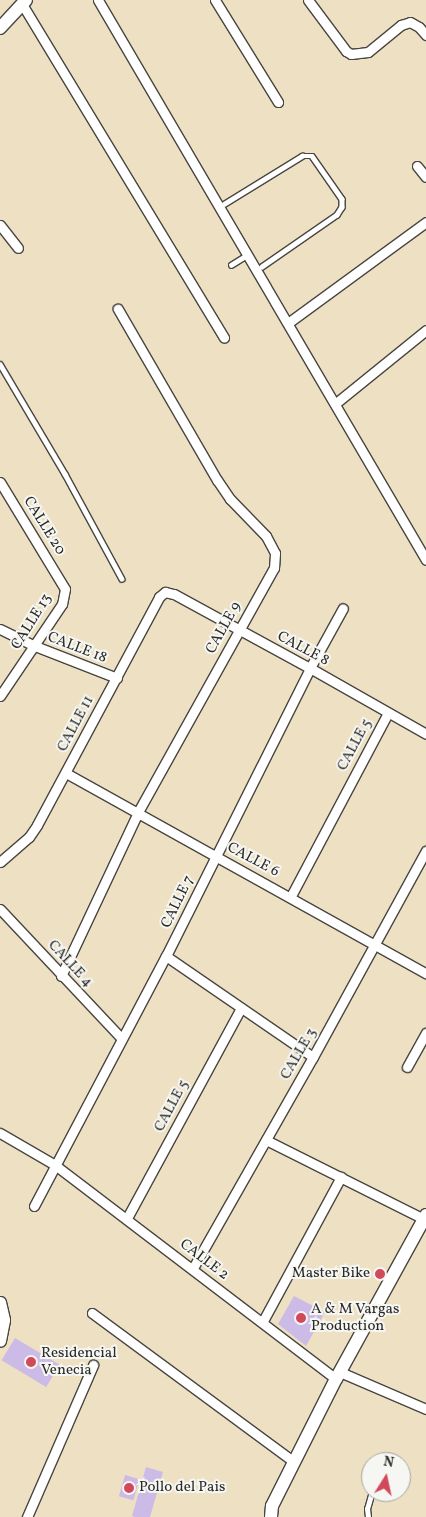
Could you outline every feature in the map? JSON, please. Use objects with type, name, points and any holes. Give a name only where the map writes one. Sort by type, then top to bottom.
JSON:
[{"type":"main road","points":[[0,28],[24,2]]},
{"type":"main road","points":[[271,1517],[272,1506],[338,1375],[425,1217]]},
{"type":"street","points":[[98,0],[222,205],[248,254],[260,268],[288,323],[426,560]]},
{"type":"street","points":[[215,0],[278,102]]},
{"type":"street","points":[[308,0],[346,51],[351,54],[368,52],[401,24],[410,22],[419,27],[426,35]]},
{"type":"street","points":[[24,2],[224,338]]},
{"type":"street","points":[[417,166],[426,177]]},
{"type":"street","points":[[288,323],[426,222]]},
{"type":"street","points":[[0,225],[18,248]]},
{"type":"street","name":"CALLE 9","points":[[61,976],[138,812],[274,568],[275,553],[266,536],[230,499],[217,480],[118,310]]},
{"type":"street","points":[[336,403],[426,330]]},
{"type":"street","name":"CALLE 20","points":[[0,482],[64,585]]},
{"type":"street","name":"CALLE 13","points":[[0,696],[35,646],[64,599],[64,585]]},
{"type":"street","name":"CALLE 8","points":[[165,592],[174,594],[239,632],[310,668],[426,734]]},
{"type":"street","name":"CALLE 11","points":[[0,862],[29,836],[66,773],[159,597],[165,592]]},
{"type":"street","name":"CALLE 7","points":[[34,1206],[121,1038],[166,956],[310,668],[343,608]]},
{"type":"street","name":"CALLE 18","points":[[0,629],[35,646],[117,678]]},
{"type":"street","name":"CALLE 5","points":[[291,896],[388,713]]},
{"type":"street","name":"CALLE 6","points":[[66,773],[291,896],[426,973]]},
{"type":"street","name":"CALLE 3","points":[[193,1268],[313,1057],[426,851]]},
{"type":"street","name":"CALLE 4","points":[[0,909],[121,1038]]},
{"type":"street","points":[[166,956],[313,1057]]},
{"type":"street","name":"CALLE 5","points":[[127,1218],[241,1008]]},
{"type":"street","points":[[407,1067],[426,1033]]},
{"type":"street","name":"CALLE 2","points":[[0,1133],[54,1165],[338,1375],[426,1409]]},
{"type":"street","points":[[266,1140],[425,1217]]},
{"type":"street","points":[[263,1321],[341,1177]]},
{"type":"street","points":[[0,1302],[4,1320],[0,1340]]},
{"type":"street","points":[[92,1313],[294,1462]]},
{"type":"street","points":[[27,1517],[93,1365]]},
{"type":"lane","points":[[222,205],[302,156],[312,156],[342,199],[342,207],[337,216],[260,268]]},
{"type":"lane","points":[[230,265],[248,254]]},
{"type":"lane","points":[[0,364],[65,474],[122,580]]},
{"type":"lane","points":[[368,1517],[367,1509],[369,1502]]},
{"type":"building","name":"A & M Vargas Production","points":[[294,1296],[325,1312],[306,1346],[278,1324]]},
{"type":"building","name":"Residencial Venecia","points":[[15,1338],[60,1365],[46,1387],[2,1360]]},
{"type":"building","points":[[146,1467],[163,1472],[150,1517],[135,1517],[132,1516]]},
{"type":"building","name":"Pollo del Pais","points":[[125,1475],[139,1479],[133,1500],[119,1496]]},
{"type":"place","name":"Master Bike","points":[[380,1274]]},
{"type":"place","name":"A & M Vargas Production","points":[[301,1318]]},
{"type":"place","name":"Residencial Venecia","points":[[31,1362]]},
{"type":"place","name":"Pollo del Pais","points":[[129,1488]]}]
